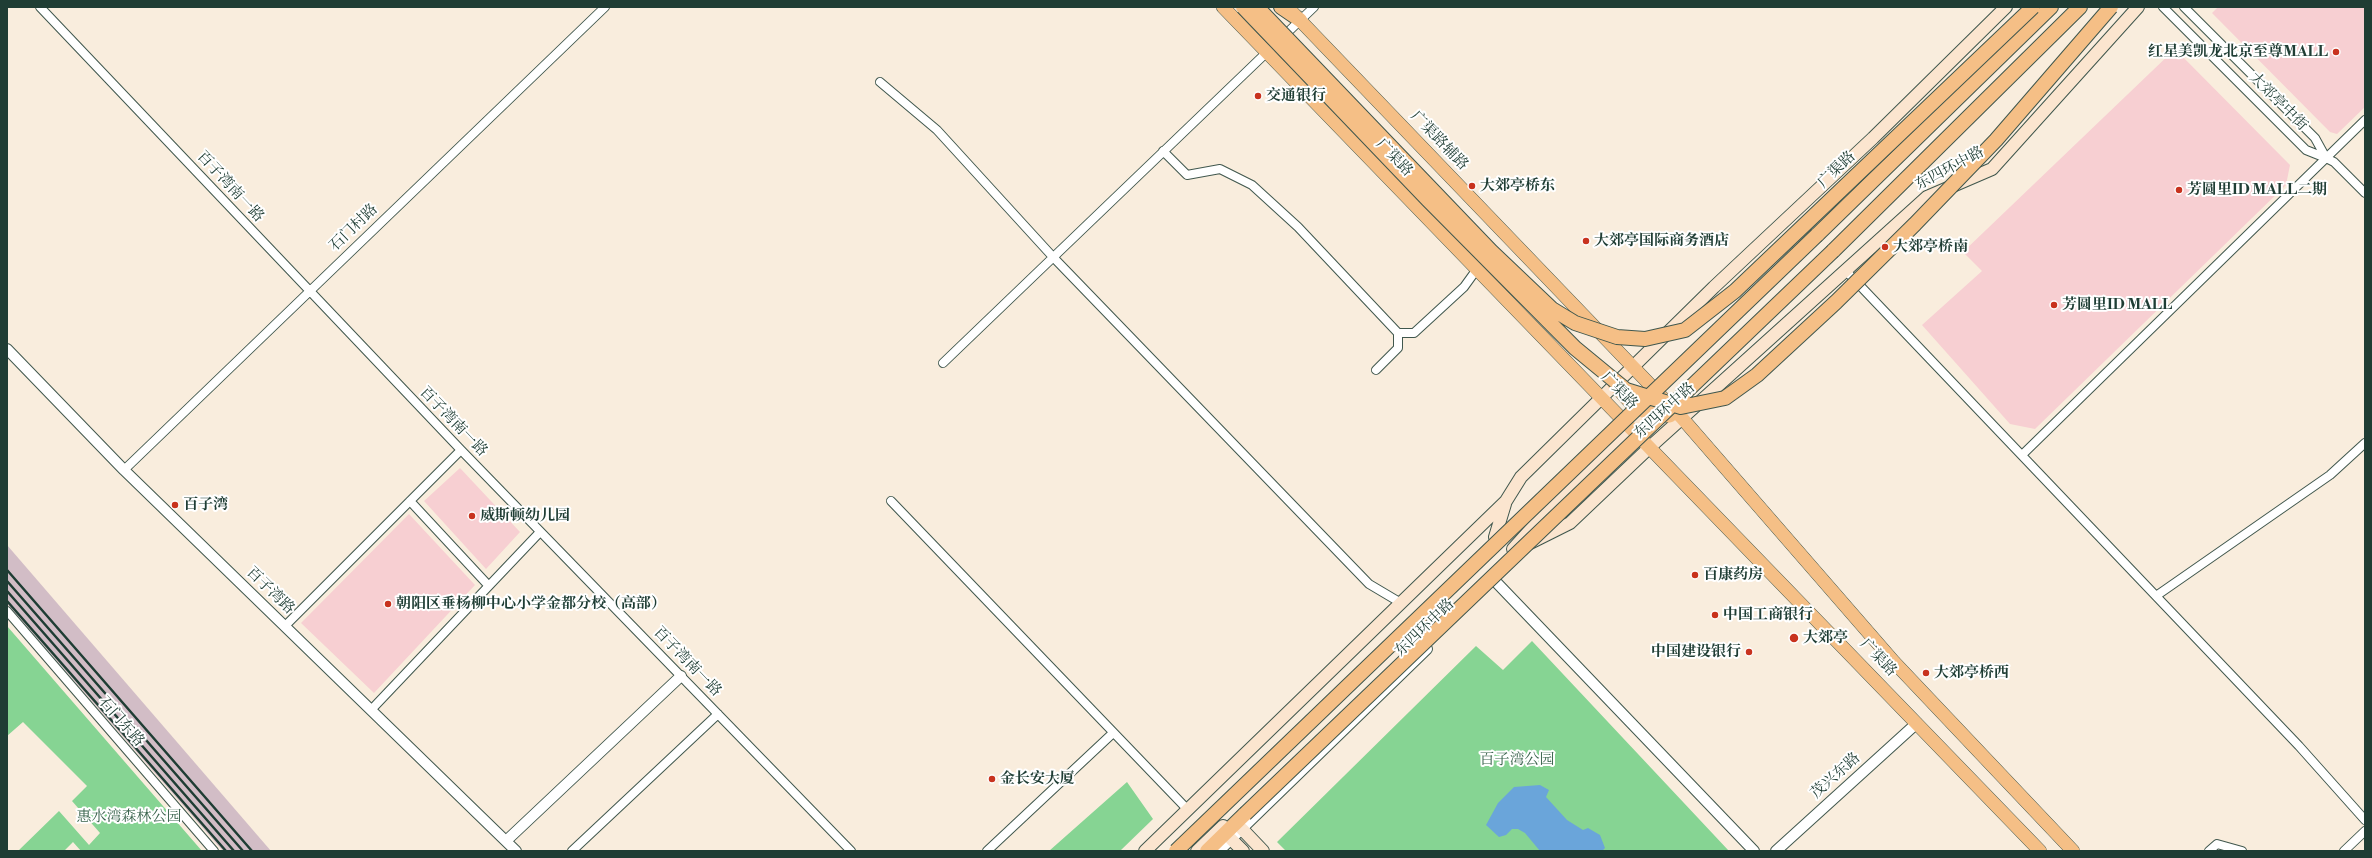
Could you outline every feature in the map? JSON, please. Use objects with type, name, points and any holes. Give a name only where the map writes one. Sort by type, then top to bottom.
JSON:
[{"type":"highway","name":"广渠路","points":[[1243,7],[1428,200],[1575,348],[1626,390],[1681,407],[1725,398],[1757,376],[1916,224],[1996,140],[2111,7]]},
{"type":"highway","name":"广渠路","points":[[1257,7],[1491,251],[1552,309],[1575,323],[1617,337],[1645,339],[1685,330],[1735,291],[2033,7]]},
{"type":"highway","points":[[1281,7],[1300,20]]},
{"type":"highway","name":"东四环中路","points":[[1176,851],[2052,7]]},
{"type":"highway","name":"东四环中路","points":[[1207,851],[1833,252],[2080,7]]},
{"type":"main road","name":"广渠路","points":[[1223,7],[1268,51],[2040,851]]},
{"type":"main road","name":"广渠路辅路","points":[[1287,7],[1632,368]]},
{"type":"main road","points":[[1145,851],[1506,501],[1521,477],[1714,287],[1873,138],[2006,7]]},
{"type":"main road","name":"东四环中路","points":[[1543,537],[1570,522],[1650,447],[1927,197],[1992,169],[2138,7]]},
{"type":"main road","points":[[1477,269],[1491,267],[1506,276],[1639,409],[1682,418]]},
{"type":"main road","points":[[1525,318],[1544,322],[1569,339]]},
{"type":"main road","name":"广渠路","points":[[1632,368],[1682,418],[1894,662],[2073,851]]},
{"type":"main road","name":"东四环中路","points":[[1168,851],[1620,416],[1639,409],[1657,392]]},
{"type":"main road","name":"东四环中路","points":[[1197,851],[1511,552],[1568,488],[1631,428],[1639,409]]},
{"type":"main road","points":[[1557,477],[1568,488]]},
{"type":"main road","points":[[1495,537],[1506,501]]},
{"type":"main road","points":[[1511,552],[1543,537]]},
{"type":"main road","points":[[1242,829],[1263,851]]},
{"type":"main road","points":[[1231,839],[1243,851]]},
{"type":"street","name":"百子湾南一路","points":[[40,7],[309,292],[461,450],[852,851]]},
{"type":"street","name":"石门村路","points":[[124,470],[605,7]]},
{"type":"street","points":[[943,363],[1314,7]]},
{"type":"street","name":"大郊亭中街","points":[[2163,7],[2306,150],[2334,162],[2365,193]]},
{"type":"street","name":"大郊亭中街","points":[[2184,7],[2315,138],[2326,158]]},
{"type":"street","points":[[880,82],[937,130],[1053,257],[1369,584],[1401,603]]},
{"type":"street","points":[[2022,455],[2365,120]]},
{"type":"street","points":[[1163,151],[1187,175],[1220,169],[1252,185],[1298,227],[1398,333],[1398,348],[1376,370]]},
{"type":"street","points":[[1398,333],[1414,333],[1464,287],[1477,269]]},
{"type":"street","points":[[1846,271],[2299,746],[2365,820]]},
{"type":"street","name":"百子湾路","points":[[7,349],[124,470],[516,851]]},
{"type":"street","points":[[2156,596],[2330,475],[2365,443]]},
{"type":"street","points":[[285,626],[461,450]]},
{"type":"street","points":[[891,500],[1188,810]]},
{"type":"street","points":[[410,501],[488,585]]},
{"type":"street","points":[[371,710],[488,585],[540,532]]},
{"type":"street","name":"东四环中路","points":[[1219,851],[1543,537]]},
{"type":"street","points":[[1496,582],[1754,851]]},
{"type":"street","name":"石门东路","points":[[7,611],[214,851]]},
{"type":"street","points":[[506,841],[681,676]]},
{"type":"street","points":[[572,851],[718,714]]},
{"type":"street","name":"茂兴东路","points":[[1776,851],[1917,723]]},
{"type":"street","points":[[987,851],[1113,733]]},
{"type":"street","points":[[2344,851],[2365,831]]},
{"type":"street","points":[[2209,851],[2217,844],[2242,851]]},
{"type":"shaded area","points":[[2218,7],[2365,7],[2365,107],[2337,134],[2330,132],[2212,13]]},
{"type":"shaded area","name":"芳圆里ID MALL","points":[[2175,49],[2290,165],[2286,185],[2035,429],[2010,424],[1922,325],[1982,271],[1963,252]]},
{"type":"shaded area","name":"威斯顿幼儿园","points":[[460,468],[520,532],[486,569],[424,501]]},
{"type":"shaded area","name":"朝阳区垂杨柳中心小学金都分校（高部）","points":[[409,514],[475,585],[374,693],[301,623]]},
{"type":"shaded area","points":[[7,545],[271,851],[223,851],[7,604]]},
{"type":"green space","name":"惠水湾森林公园","points":[[7,626],[202,851],[81,851],[73,842],[64,851],[18,851],[59,811],[89,845],[100,833],[72,801],[87,786],[23,722],[7,736]]},
{"type":"green space","name":"百子湾公园","points":[[1532,641],[1729,851],[1286,851],[1277,842],[1476,646],[1503,670]]},
{"type":"green space","points":[[1127,782],[1153,819],[1120,851],[1049,851]]},
{"type":"water","points":[[1540,785],[1549,790],[1546,797],[1567,820],[1583,830],[1588,828],[1600,835],[1605,848],[1602,851],[1540,851],[1525,833],[1518,829],[1512,829],[1506,835],[1499,837],[1486,825],[1498,803],[1514,787]]},
{"type":"railway","points":[[7,570],[252,851]]},
{"type":"railway","points":[[7,581],[243,851]]},
{"type":"railway","points":[[7,591],[234,851]]},
{"type":"railway","points":[[7,601],[226,851]]},
{"type":"place","name":"红星美凯龙北京至尊MALL","points":[[2336,52]]},
{"type":"place","name":"交通银行","points":[[1258,96]]},
{"type":"place","name":"大郊亭桥东","points":[[1472,186]]},
{"type":"place","name":"芳圆里ID MALL二期","points":[[2179,190]]},
{"type":"place","name":"大郊亭国际商务酒店","points":[[1586,241]]},
{"type":"place","name":"大郊亭桥南","points":[[1885,247]]},
{"type":"place","name":"芳圆里ID MALL","points":[[2054,305]]},
{"type":"place","name":"百子湾","points":[[175,505]]},
{"type":"place","name":"威斯顿幼儿园","points":[[472,516]]},
{"type":"place","name":"百康药房","points":[[1695,575]]},
{"type":"place","name":"朝阳区垂杨柳中心小学金都分校（高部）","points":[[388,604]]},
{"type":"place","name":"中国工商银行","points":[[1715,615]]},
{"type":"place","name":"大郊亭","points":[[1794,638]]},
{"type":"place","name":"中国建设银行","points":[[1749,652]]},
{"type":"place","name":"大郊亭桥西","points":[[1926,673]]},
{"type":"place","name":"金长安大厦","points":[[992,779]]}]
